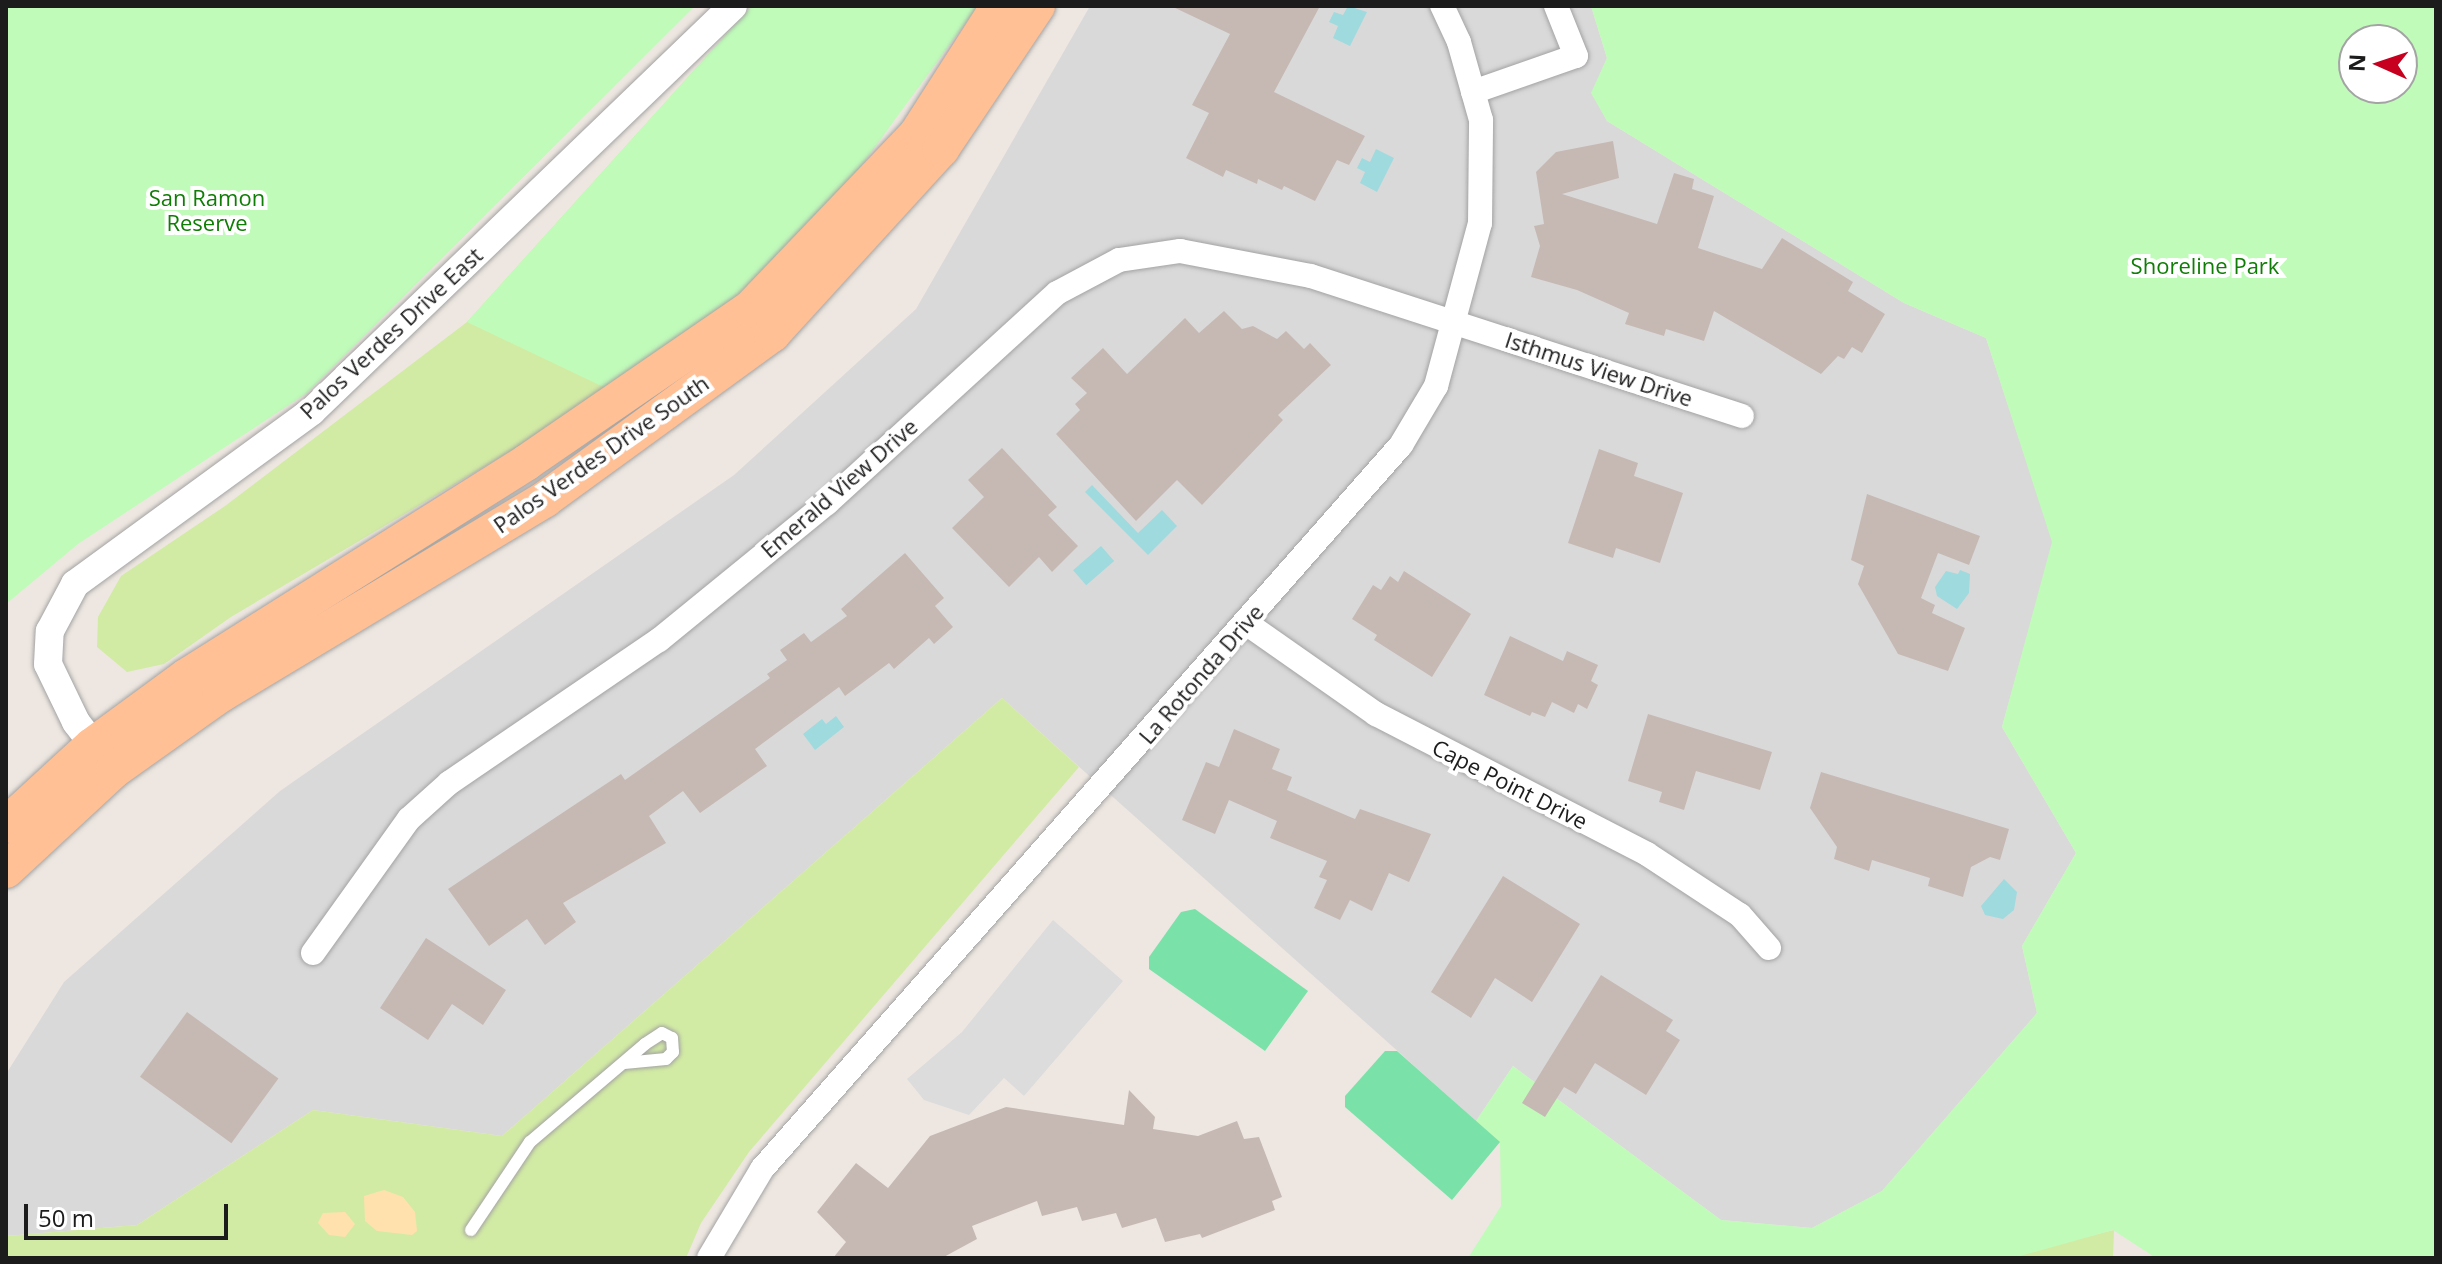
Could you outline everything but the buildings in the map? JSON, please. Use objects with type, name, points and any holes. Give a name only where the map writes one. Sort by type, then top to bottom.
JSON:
[{"type":"main road","name":"Palos Verdes Drive South","points":[[6,870],[103,758],[186,677],[527,462],[750,309],[917,134],[999,6]]},
{"type":"main road","name":"Palos Verdes Drive South","points":[[6,825],[103,758],[221,694],[545,499],[772,334],[941,149],[1037,6]]},
{"type":"street","name":"Palos Verdes Drive East","points":[[103,758],[59,695],[48,664],[50,631],[75,584],[312,411],[733,6]]},
{"type":"street","name":"La Rotonda Drive","points":[[709,1258],[762,1169],[1401,445],[1436,386],[1480,223],[1481,120],[1442,6]]},
{"type":"street","points":[[1473,92],[1576,56],[1556,6]]},
{"type":"street","name":"Emerald View Drive","points":[[313,953],[409,819],[449,783],[659,640],[827,503],[983,359],[1087,273],[1147,254],[1225,256],[1311,276],[1455,322]]},
{"type":"street","name":"Isthmus View Drive","points":[[1455,322],[1742,416]]},
{"type":"street","name":"Cape Point Drive","points":[[1246,623],[1376,714],[1647,854],[1740,915],[1769,948]]},
{"type":"lane","points":[[471,1230],[530,1142],[624,1063]]},
{"type":"shaded area","points":[[1090,6],[1591,6],[1607,58],[1592,93],[1607,121],[1904,303],[1986,338],[2053,542],[2002,727],[2076,853],[2022,946],[2037,1013],[1882,1191],[1812,1228],[1721,1220],[1513,1066],[1476,1121],[1002,698],[502,1136],[313,1110],[137,1225],[6,1236],[6,1074],[64,982],[280,791],[734,475],[916,309]]},
{"type":"shaded area","points":[[1053,920],[1123,981],[1024,1096],[1004,1078],[969,1115],[924,1100],[907,1079],[962,1032]]},
{"type":"green space","name":"San Ramon Reserve","points":[[6,6],[695,6],[307,393],[78,544],[6,604]]},
{"type":"green space","points":[[752,6],[612,391],[231,617],[164,664],[127,672],[97,647],[98,617],[121,576],[225,506],[467,322]]},
{"type":"green space","points":[[752,6],[978,6],[818,225],[715,316],[612,391],[467,322]]},
{"type":"green space","name":"Shoreline Park","points":[[1591,6],[2436,6],[2436,1258],[2156,1258],[2113,1230],[2013,1258],[1468,1258],[1501,1206],[1500,1143],[1476,1121],[1513,1066],[1721,1220],[1812,1228],[1882,1191],[2037,1013],[2022,946],[2076,853],[2002,727],[2052,542],[1986,338],[1904,303],[1607,121],[1591,93],[1607,58]]},
{"type":"green space","points":[[1002,698],[1079,767],[749,1152],[701,1223],[686,1258],[6,1258],[6,1236],[137,1225],[313,1110],[502,1136]]},
{"type":"green space","points":[[1195,909],[1308,991],[1265,1051],[1149,969],[1149,957],[1181,912]]},
{"type":"green space","points":[[1385,1051],[1397,1051],[1500,1142],[1452,1200],[1345,1107],[1345,1096]]},
{"type":"green space","points":[[2114,1230],[2113,1258],[1999,1258]]},
{"type":"sand","points":[[384,1190],[403,1197],[415,1212],[417,1231],[412,1235],[377,1231],[365,1221],[364,1196]]},
{"type":"sand","points":[[345,1212],[355,1224],[345,1237],[329,1235],[318,1223],[323,1213]]},
{"type":"water","points":[[1348,6],[1367,12],[1350,46],[1333,38],[1338,26],[1329,22],[1334,12],[1343,15]]},
{"type":"water","points":[[1376,149],[1394,158],[1377,192],[1360,183],[1365,172],[1357,168],[1362,158],[1370,162]]},
{"type":"water","points":[[1092,485],[1138,533],[1162,510],[1177,526],[1148,555],[1085,492]]},
{"type":"water","points":[[1101,546],[1114,561],[1086,585],[1073,570]]},
{"type":"water","points":[[1960,570],[1970,574],[1969,593],[1957,609],[1937,596],[1935,587],[1946,571],[1958,574]]},
{"type":"water","points":[[836,716],[844,727],[815,750],[803,734],[822,719],[826,724]]},
{"type":"water","points":[[2004,879],[2017,892],[2014,910],[2003,919],[1985,915],[1981,906]]}]
